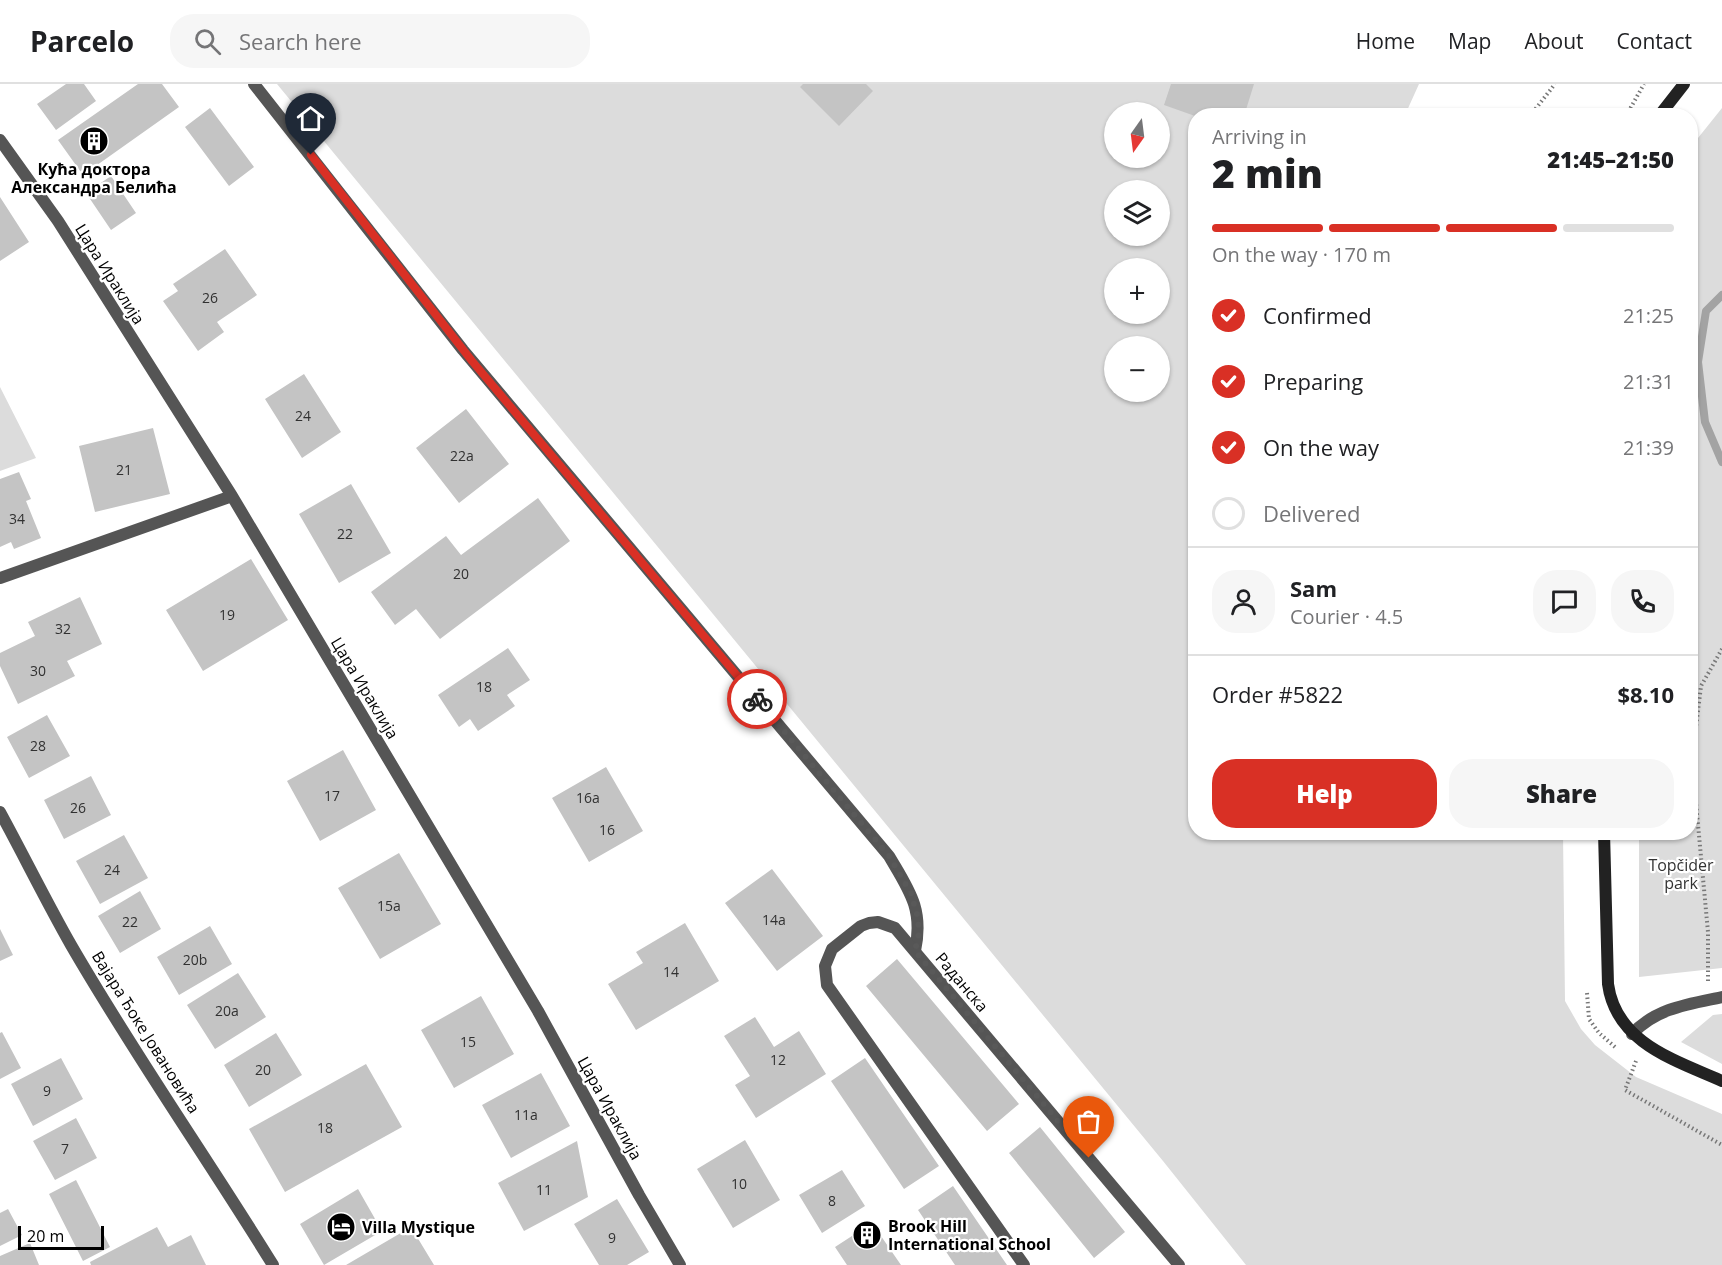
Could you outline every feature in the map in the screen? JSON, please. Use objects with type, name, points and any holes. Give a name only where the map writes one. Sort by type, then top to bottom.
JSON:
[{"type":"street","points":[[254,84],[463,350],[889,856],[911,893],[918,918],[919,933],[915,951]]},
{"type":"street","points":[[1665,108],[1684,84]]},
{"type":"street","name":"Цара Ираклија","points":[[0,140],[58,222],[232,496],[538,1011],[639,1195],[681,1265]]},
{"type":"street","points":[[0,578],[232,496]]},
{"type":"street","name":"Вајара Ђоке Јовановића","points":[[0,812],[77,954],[273,1265]]},
{"type":"street","points":[[1604,840],[1609,990],[1618,1013],[1632,1034],[1668,1056],[1722,1081]]},
{"type":"street","name":"Раданска","points":[[1024,1265],[827,985],[825,966],[832,949],[861,926],[878,922],[895,928],[1179,1265]]},
{"type":"street","points":[[1632,1034],[1641,1024],[1660,1012],[1722,997]]},
{"type":"path","points":[[1536,108],[1555,84]]},
{"type":"path","points":[[1630,108],[1644,84]]},
{"type":"path","points":[[1698,711],[1701,686],[1722,649]]},
{"type":"path","points":[[1698,824],[1708,932],[1708,1000]]},
{"type":"path","points":[[1637,1059],[1624,1090],[1722,1145]]},
{"type":"green space","points":[[277,84],[1419,84],[1408,108],[1188,108],[1188,840],[1563,840],[1565,1001],[1581,1029],[1595,1045],[1636,1077],[1722,1114],[1722,1265],[1246,1265],[1163,1161]]},
{"type":"green space","name":"Topčider park","points":[[1722,108],[1722,968],[1639,977],[1639,840],[1698,840],[1698,138]]},
{"type":"green space","points":[[0,387],[36,458],[0,471]]},
{"type":"green space","points":[[1722,1014],[1722,1064],[1681,1042],[1713,1015]]},
{"type":"building","points":[[66,84],[84,84],[96,101],[56,130],[37,104]]},
{"type":"building","points":[[138,84],[162,84],[179,107],[83,175],[58,140]]},
{"type":"building","points":[[803,84],[866,84],[873,91],[839,126],[800,87]]},
{"type":"building","points":[[1171,84],[1254,84],[1246,108],[1188,108],[1188,114],[1170,107],[1170,102],[1165,102]]},
{"type":"building","points":[[210,108],[254,167],[229,186],[185,127]]},
{"type":"building","points":[[111,176],[136,213],[111,230],[86,193]]},
{"type":"building","points":[[0,197],[29,242],[0,261]]},
{"type":"building","points":[[225,249],[257,295],[217,322],[224,332],[198,351],[163,301],[178,291],[173,284]]},
{"type":"building","points":[[304,374],[341,432],[302,458],[265,399]]},
{"type":"building","points":[[466,409],[509,464],[459,503],[416,448]]},
{"type":"building","points":[[153,428],[170,494],[95,512],[79,446]]},
{"type":"building","points":[[19,472],[31,499],[26,501],[41,538],[14,549],[11,542],[0,547],[0,479]]},
{"type":"building","points":[[351,484],[391,553],[339,583],[299,514]]},
{"type":"building","points":[[538,498],[570,541],[440,639],[416,609],[395,625],[371,592],[446,536],[461,555]]},
{"type":"building","points":[[251,559],[288,620],[203,671],[166,610]]},
{"type":"building","points":[[80,597],[102,644],[67,661],[75,676],[18,704],[0,666],[0,653],[35,636],[28,622]]},
{"type":"building","points":[[508,648],[530,680],[507,695],[515,706],[478,731],[470,719],[459,727],[438,695]]},
{"type":"building","points":[[47,715],[70,756],[29,778],[7,737]]},
{"type":"building","points":[[343,750],[376,810],[320,841],[287,781]]},
{"type":"building","points":[[606,767],[643,831],[589,862],[552,798]]},
{"type":"building","points":[[91,776],[111,815],[64,839],[44,800]]},
{"type":"building","points":[[124,835],[148,878],[100,904],[76,861]]},
{"type":"building","points":[[399,853],[441,924],[380,959],[338,888]]},
{"type":"building","points":[[772,869],[823,936],[777,971],[725,903]]},
{"type":"building","points":[[140,891],[161,929],[120,953],[98,916]]},
{"type":"building","points":[[685,923],[719,981],[636,1030],[608,984],[643,963],[636,952]]},
{"type":"building","points":[[210,926],[232,964],[179,995],[157,957]]},
{"type":"building","points":[[0,929],[13,955],[0,961]]},
{"type":"building","points":[[897,959],[1019,1104],[987,1131],[866,986]]},
{"type":"building","points":[[238,973],[266,1017],[215,1049],[187,1005]]},
{"type":"building","points":[[481,996],[514,1054],[454,1088],[421,1030]]},
{"type":"building","points":[[755,1017],[774,1047],[799,1031],[826,1074],[756,1118],[735,1085],[750,1076],[724,1036]]},
{"type":"building","points":[[2,1032],[21,1068],[0,1079],[0,1033]]},
{"type":"building","points":[[276,1033],[302,1075],[249,1107],[224,1065]]},
{"type":"building","points":[[61,1058],[83,1099],[33,1126],[11,1084]]},
{"type":"building","points":[[865,1058],[939,1166],[904,1189],[831,1081]]},
{"type":"building","points":[[366,1064],[402,1127],[285,1192],[249,1129]]},
{"type":"building","points":[[541,1073],[570,1126],[511,1158],[482,1105]]},
{"type":"building","points":[[76,1118],[97,1158],[55,1180],[33,1141]]},
{"type":"building","points":[[1040,1127],[1125,1232],[1094,1258],[1009,1153]]},
{"type":"building","points":[[745,1140],[780,1200],[733,1228],[697,1169]]},
{"type":"building","points":[[577,1141],[588,1197],[524,1231],[498,1183]]},
{"type":"building","points":[[842,1170],[865,1206],[822,1233],[799,1195]]},
{"type":"building","points":[[76,1180],[110,1247],[83,1261],[49,1194]]},
{"type":"building","points":[[953,1186],[1007,1265],[955,1265],[918,1210]]},
{"type":"building","name":"Villa Mystique","points":[[358,1189],[382,1231],[324,1265],[300,1224]]},
{"type":"building","points":[[617,1199],[649,1252],[627,1265],[599,1265],[574,1224]]},
{"type":"building","points":[[8,1209],[22,1235],[0,1246],[0,1213]]},
{"type":"building","name":"Brook Hill International School","points":[[872,1223],[901,1265],[847,1265],[835,1247]]},
{"type":"building","points":[[157,1227],[168,1247],[191,1235],[206,1265],[91,1265],[90,1262]]},
{"type":"building","points":[[411,1227],[434,1265],[346,1265]]},
{"type":"building","points":[[30,1243],[39,1265],[0,1265],[0,1256]]},
{"type":"waterway","points":[[1722,295],[1706,311],[1698,362],[1705,422],[1722,462]]},
{"type":"way so far","points":[[757,699],[889,856],[911,893],[918,918],[919,933],[915,951],[1089,1158]]},
{"type":"place","name":"Кућа доктора Александра Белића","points":[[94,141]]},
{"type":"place","name":"Villa Mystique","points":[[341,1227]]},
{"type":"place","name":"Brook Hill International School","points":[[867,1235]]},
{"type":"route","points":[[311,155],[472,361],[757,699]]}]
